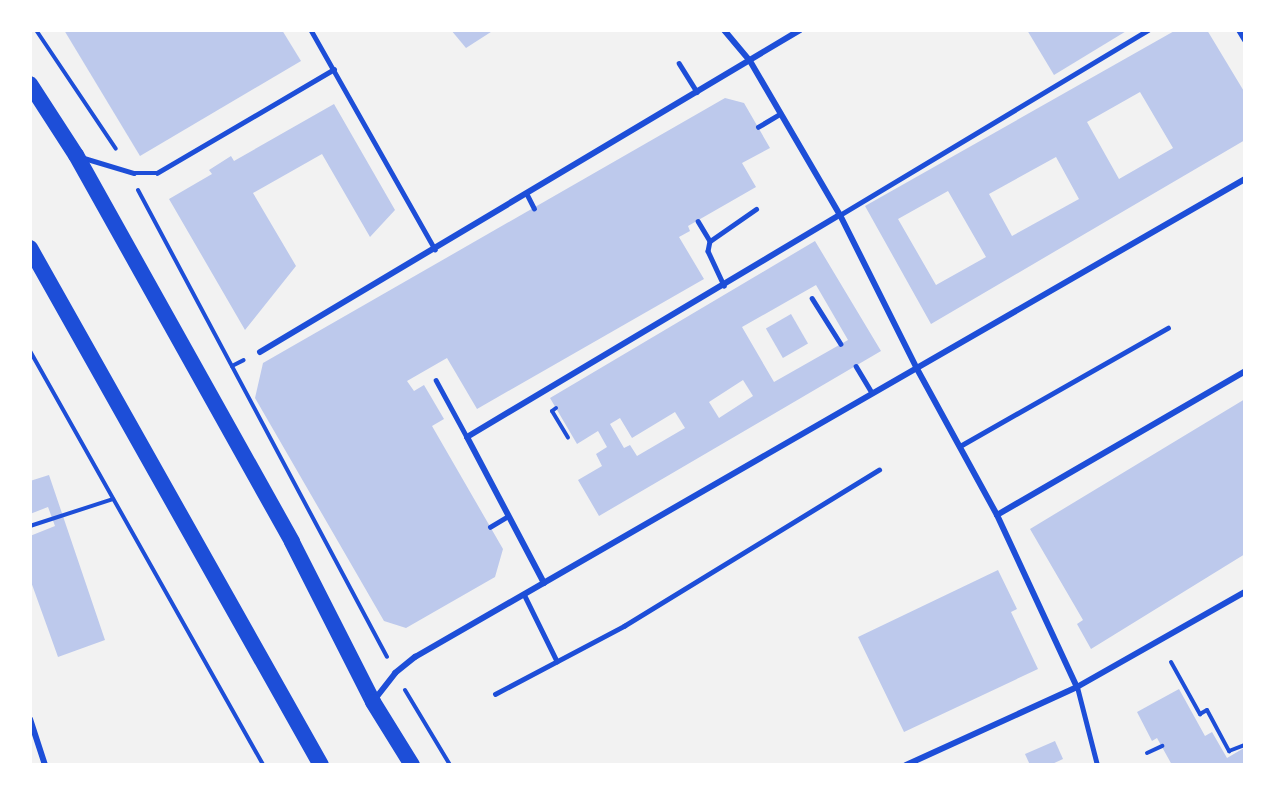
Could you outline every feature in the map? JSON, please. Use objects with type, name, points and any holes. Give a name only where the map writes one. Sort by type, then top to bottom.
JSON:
[{"type":"highway","points":[[30,84],[76,155],[292,542],[373,702],[412,765]]},
{"type":"highway","points":[[30,248],[321,765]]},
{"type":"street","points":[[724,30],[750,61],[840,215],[916,367],[997,515],[1077,687],[1097,765]]},
{"type":"street","points":[[260,352],[800,30]]},
{"type":"street","points":[[1239,30],[1245,40]]},
{"type":"street","points":[[373,702],[395,673],[524,594],[1245,179]]},
{"type":"street","points":[[544,584],[467,437],[840,215]]},
{"type":"street","points":[[997,515],[1245,371]]},
{"type":"street","points":[[906,765],[1077,687],[1245,592]]},
{"type":"street","points":[[30,719],[45,765]]},
{"type":"lane","points":[[311,30],[435,249]]},
{"type":"lane","points":[[840,215],[1148,30]]},
{"type":"lane","points":[[678,63],[697,92]]},
{"type":"lane","points":[[76,155],[129,172],[157,172],[334,69]]},
{"type":"lane","points":[[758,127],[780,114]]},
{"type":"lane","points":[[526,194],[534,208]]},
{"type":"lane","points":[[710,241],[756,209]]},
{"type":"lane","points":[[698,221],[710,241],[708,251],[724,285]]},
{"type":"lane","points":[[812,298],[841,344]]},
{"type":"lane","points":[[960,446],[1168,328]]},
{"type":"lane","points":[[856,366],[872,393]]},
{"type":"lane","points":[[436,380],[467,437]]},
{"type":"lane","points":[[495,694],[624,626],[879,470]]},
{"type":"lane","points":[[490,527],[508,516]]},
{"type":"lane","points":[[524,594],[557,661]]},
{"type":"path","points":[[36,30],[129,172],[395,673],[450,765]]},
{"type":"path","points":[[30,351],[263,765]]},
{"type":"path","points":[[556,408],[552,411],[568,438]]},
{"type":"path","points":[[30,526],[113,499]]},
{"type":"path","points":[[1171,662],[1200,714],[1207,710],[1230,751],[1245,745]]},
{"type":"path","points":[[1148,753],[1162,746]]},
{"type":"building","points":[[64,30],[282,30],[301,61],[140,156]]},
{"type":"building","points":[[451,30],[494,30],[466,48]]},
{"type":"building","points":[[1027,30],[1128,30],[1054,75]]},
{"type":"building","points":[[1176,30],[1207,30],[1245,93],[1245,140],[931,324],[865,206]],"holes":[[[1140,92],[1173,148],[1119,179],[1087,122]],[[1056,157],[1079,199],[1012,236],[989,194]],[[948,191],[986,257],[936,285],[898,219]]]},
{"type":"building","points":[[725,98],[744,103],[770,148],[742,163],[756,187],[688,226],[690,231],[679,237],[704,279],[477,409],[447,358],[407,381],[414,391],[424,385],[444,419],[432,426],[503,549],[495,577],[406,628],[384,621],[255,398],[263,363]]},
{"type":"building","points":[[334,104],[395,210],[370,237],[322,154],[253,193],[296,266],[245,330],[169,199],[212,174],[209,170],[231,156],[234,161]]},
{"type":"building","points":[[815,241],[881,351],[599,516],[578,480],[602,466],[596,454],[607,447],[598,431],[577,444],[550,398]],"holes":[[[816,285],[848,340],[774,382],[742,327]],[[743,380],[753,396],[719,418],[709,402]],[[675,412],[685,428],[637,456],[630,445],[624,448],[610,424],[620,418],[632,438]]]},
{"type":"building","points":[[791,314],[808,343],[783,358],[766,328]]},
{"type":"building","points":[[1245,399],[1245,554],[1091,649],[1077,624],[1083,620],[1030,529]]},
{"type":"building","points":[[49,475],[105,640],[58,657],[30,579],[30,536],[55,526],[48,507],[30,514],[30,481]]},
{"type":"building","points":[[998,570],[1017,609],[1011,612],[1038,669],[904,732],[858,637]]},
{"type":"building","points":[[1179,689],[1205,736],[1212,732],[1227,758],[1244,748],[1245,765],[1172,765],[1157,738],[1152,741],[1137,712]]},
{"type":"building","points":[[1055,741],[1063,759],[1050,765],[1030,765],[1025,754]]}]
